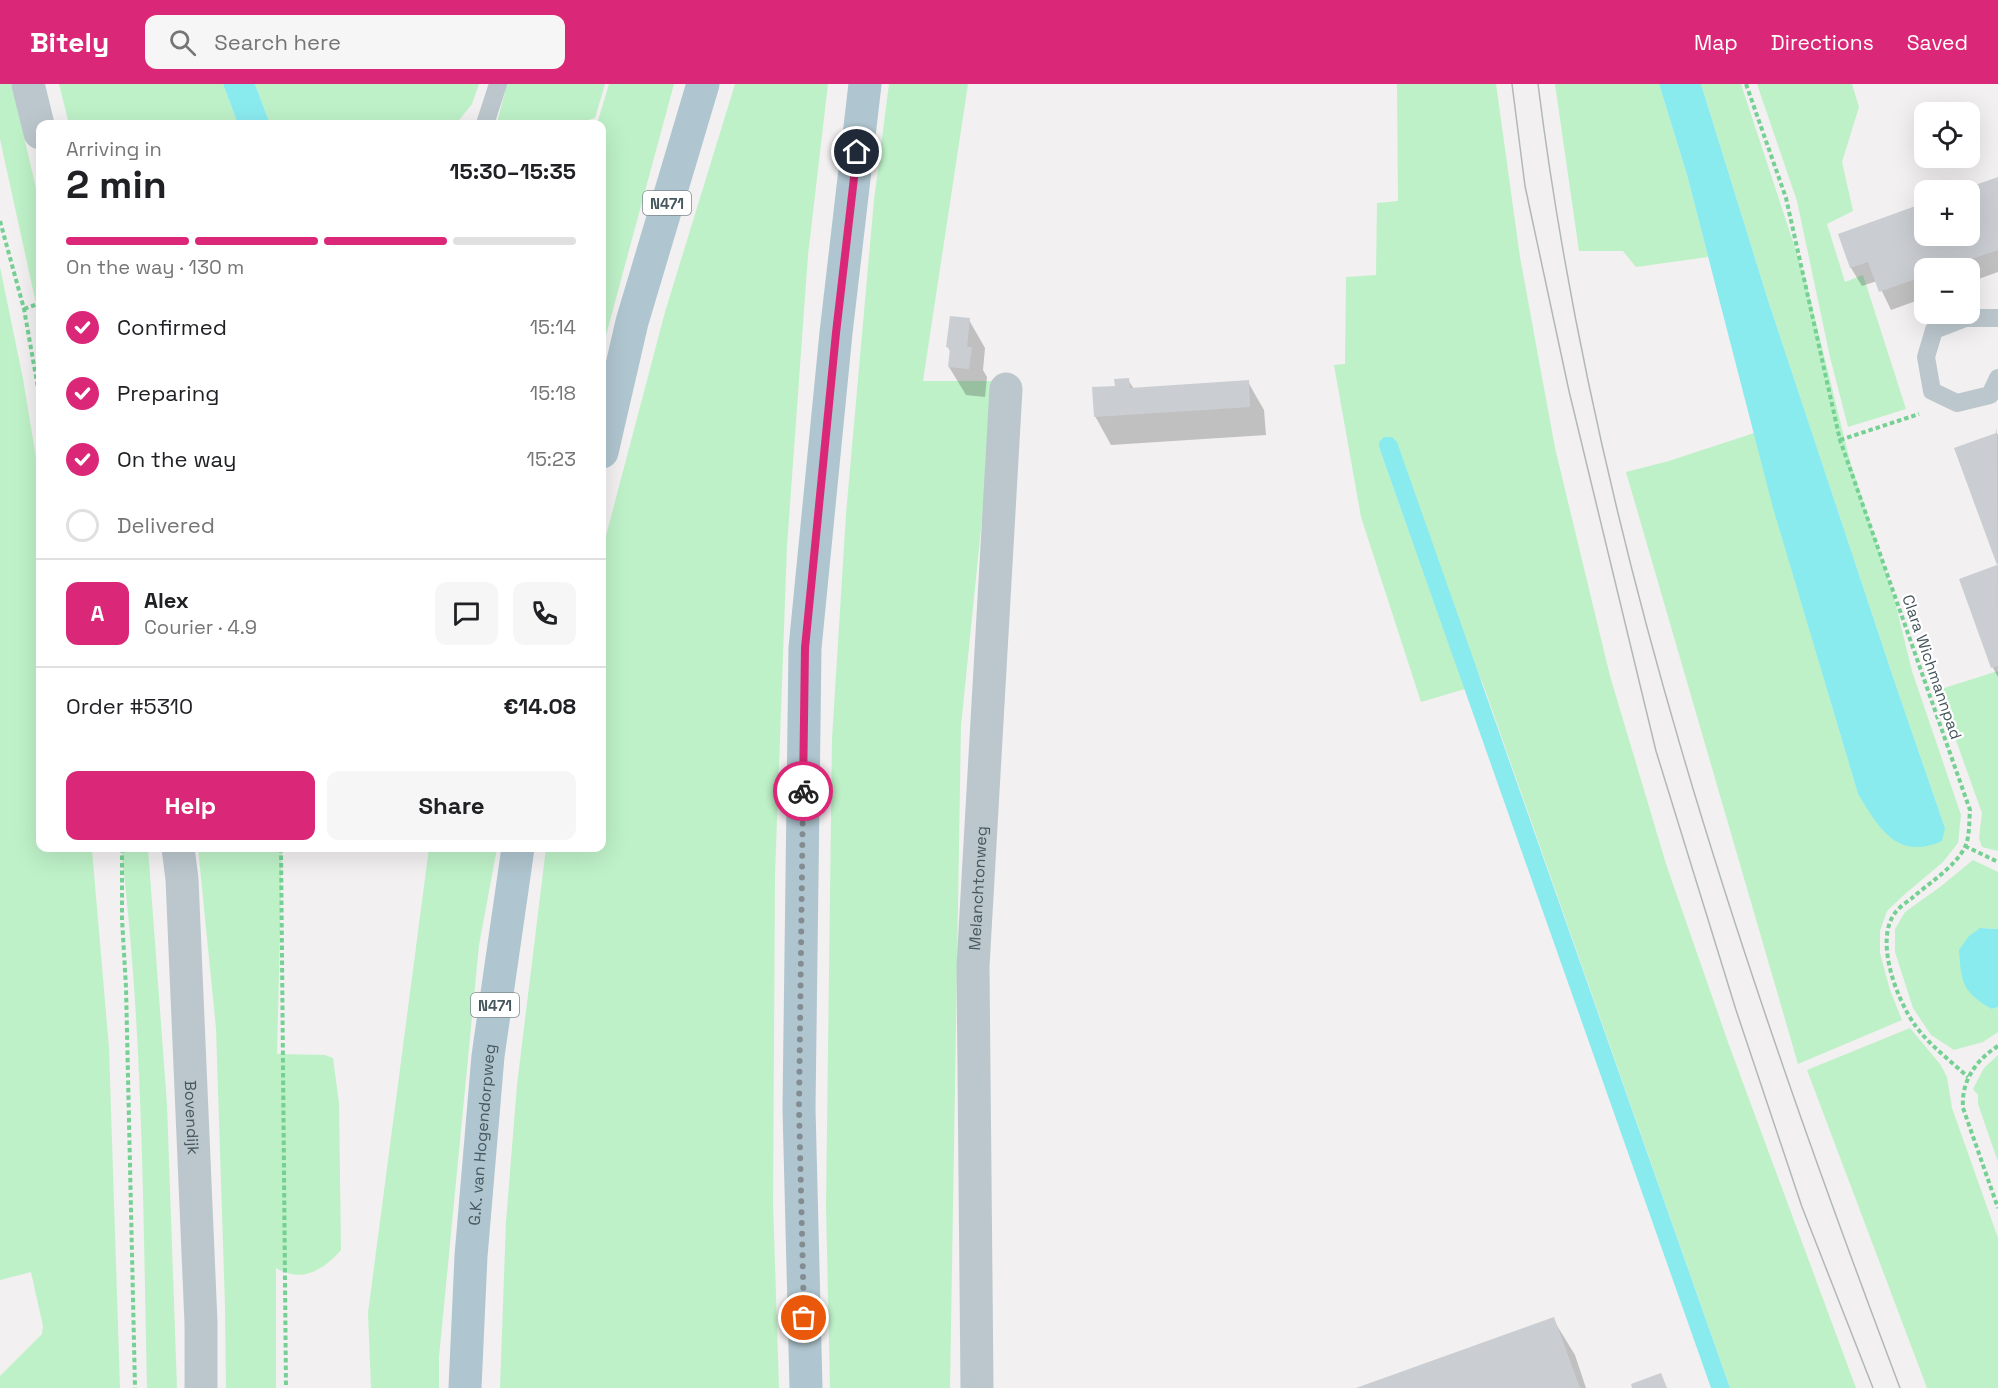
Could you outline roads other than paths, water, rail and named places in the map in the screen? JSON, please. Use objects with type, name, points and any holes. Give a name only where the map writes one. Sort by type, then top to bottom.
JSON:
[{"type":"main road","name":"N471","points":[[606,435],[632,322],[702,84]]},
{"type":"main road","points":[[806,1388],[799,1108],[805,648],[836,333],[865,84]]},
{"type":"main road","name":"G.K. van Hogendorpweg","points":[[465,1388],[471,1256],[488,1056],[517,852]]},
{"type":"street","points":[[28,84],[37,120]]},
{"type":"street","name":"Melanchtonweg","points":[[977,1388],[973,966],[1006,389]]},
{"type":"street","name":"Bovendijk","points":[[179,852],[182,879],[201,1323],[201,1388]]},
{"type":"lane","points":[[486,120],[498,84]]},
{"type":"lane","points":[[1998,318],[1965,318],[1934,330],[1926,357],[1932,392],[1957,403],[1990,395],[1998,378]]},
{"type":"water","points":[[223,84],[255,84],[268,120],[236,120]]},
{"type":"water","points":[[1659,84],[1701,84],[1768,300],[1945,828],[1942,841],[1913,847],[1901,844],[1882,829],[1858,794],[1773,508],[1687,175]]},
{"type":"water","points":[[1384,437],[1392,437],[1397,442],[1730,1388],[1711,1388],[1379,447],[1379,442]]},
{"type":"water","points":[[1980,928],[1998,929],[1998,1007],[1992,1009],[1974,997],[1962,978],[1959,950],[1969,936]]},
{"type":"tram line","points":[[1512,84],[1525,186],[1569,391],[1656,751],[1736,1010],[1802,1207],[1873,1388]]},
{"type":"tram line","points":[[1538,84],[1563,251],[1596,418],[1635,582],[1680,746],[1730,909],[1784,1070],[1900,1388]]}]
